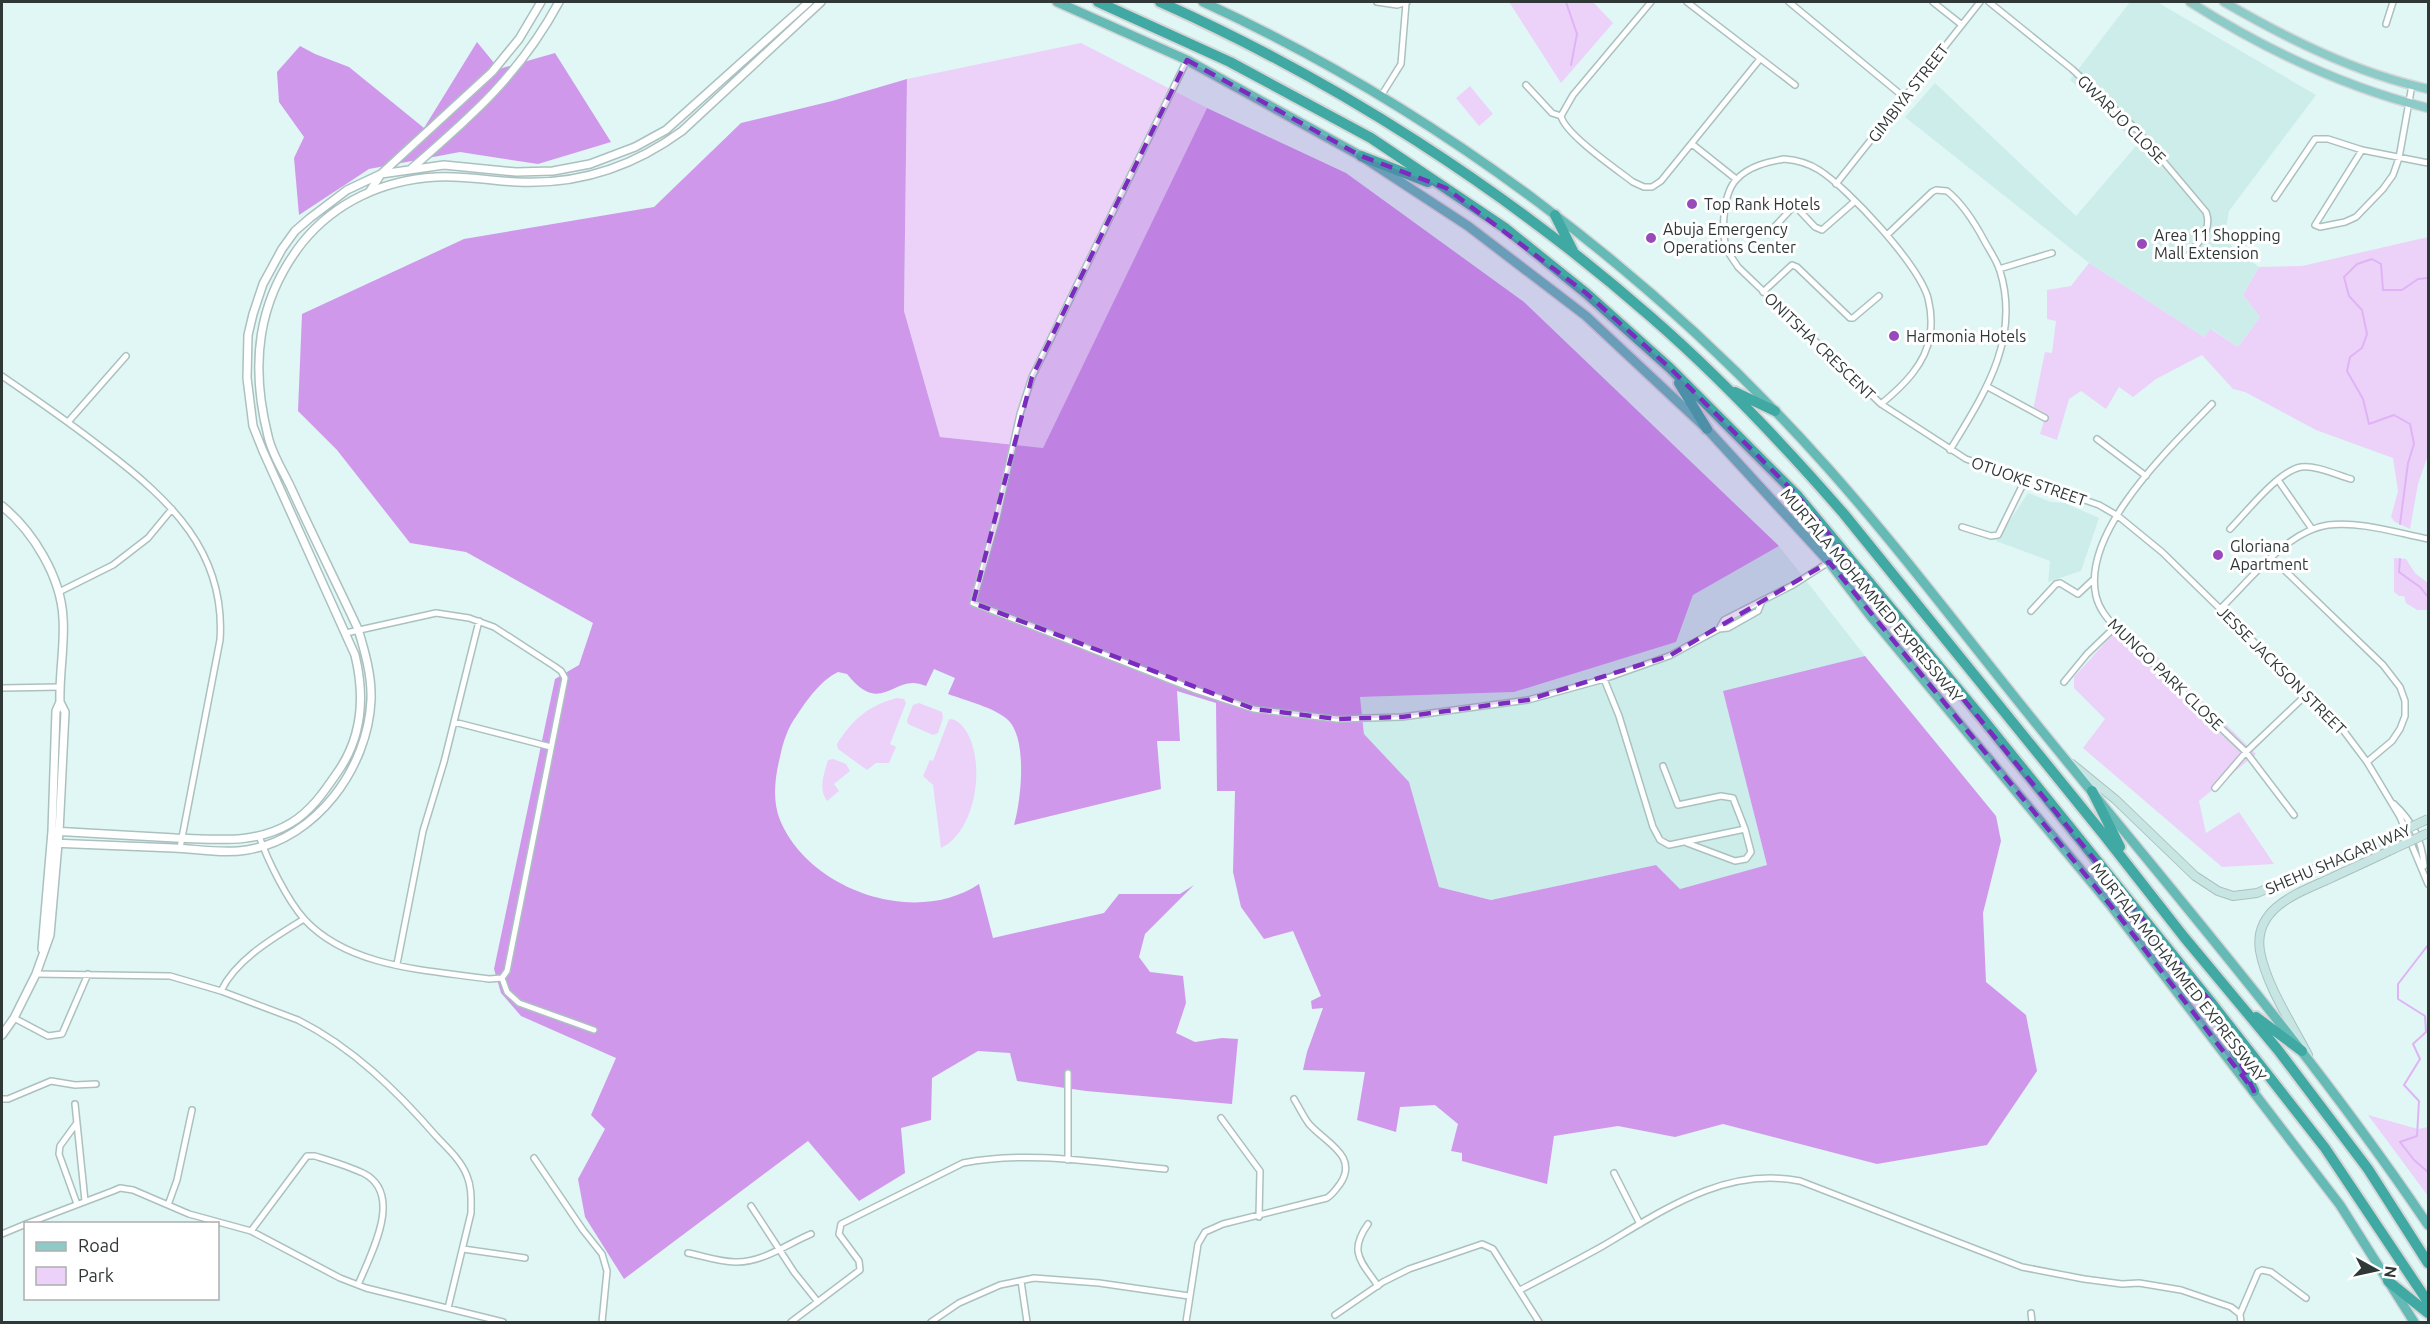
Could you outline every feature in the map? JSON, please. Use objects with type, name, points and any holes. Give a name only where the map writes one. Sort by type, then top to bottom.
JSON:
[{"type":"highway","name":"MURTALA MOHAMMED EXPRESSWAY","points":[[1058,2],[1187,60],[1361,156],[1468,226],[1586,316],[1707,429],[1829,562],[1872,618],[2111,906],[2340,1205],[2411,1319]]},
{"type":"highway","name":"MURTALA MOHAMMED EXPRESSWAY","points":[[1098,2],[1260,78],[1371,138],[1514,235],[1586,293],[1670,368],[1797,495],[1989,727],[2210,1001],[2325,1148],[2428,1302]]},
{"type":"highway","name":"MURTALA MOHAMMED EXPRESSWAY","points":[[1160,2],[1308,75],[1501,198],[1575,254],[1653,318],[1727,388],[1845,514],[2184,937],[2243,1007],[2367,1169],[2428,1263]]},
{"type":"highway","points":[[1203,2],[1321,62],[1381,96],[1499,175],[1555,216],[1673,313],[1775,411],[1877,526],[2302,1051],[2428,1226]]},
{"type":"highway","points":[[1361,156],[1446,188]]},
{"type":"highway","points":[[1555,216],[1575,254]]},
{"type":"highway","points":[[1670,368],[1707,429]]},
{"type":"highway","points":[[1727,388],[1775,411]]},
{"type":"highway","points":[[2092,792],[2131,869]]},
{"type":"highway","points":[[2210,1001],[2254,1091]]},
{"type":"highway","points":[[2243,1007],[2302,1051]]},
{"type":"highway","points":[[2388,1281],[2428,1313]]},
{"type":"main road","points":[[2190,2],[2246,35],[2309,67],[2332,77],[2428,108]]},
{"type":"main road","points":[[2224,2],[2327,54],[2428,89]]},
{"type":"main road","name":"SHEHU SHAGARI WAY","points":[[2065,758],[2116,800],[2207,885],[2233,896],[2247,896],[2428,819]]},
{"type":"main road","name":"SHEHU SHAGARI WAY","points":[[2312,1064],[2264,965],[2259,935],[2262,924],[2284,900],[2428,833]]},
{"type":"street","points":[[370,191],[381,174],[492,72],[519,39],[541,2]]},
{"type":"street","points":[[400,181],[410,169],[484,104],[540,37],[559,2]]},
{"type":"street","points":[[55,831],[225,840],[259,836],[281,828],[304,814],[342,767],[349,751],[356,732],[361,697],[360,679],[346,633],[272,472],[254,426],[247,357],[250,325],[257,300],[270,270],[295,231],[347,190],[381,174],[410,169],[458,166],[533,172],[590,164],[635,147],[666,130],[809,2]]},
{"type":"street","points":[[54,843],[233,851],[263,846],[297,830],[313,817],[330,801],[354,766],[365,738],[371,698],[370,678],[358,629],[268,438],[258,372],[266,309],[273,289],[295,252],[308,236],[339,207],[370,191],[400,181],[458,176],[535,183],[565,181],[603,172],[667,142],[821,2]]},
{"type":"street","points":[[1377,2],[1397,5],[1407,2],[1401,64],[1381,96]]},
{"type":"street","points":[[1651,2],[1573,95],[1561,116],[1563,123],[1574,135],[1633,182],[1644,187],[1652,187],[1661,181],[1760,59]]},
{"type":"street","points":[[1687,2],[1795,85]]},
{"type":"street","points":[[1789,2],[1905,98]]},
{"type":"street","points":[[1934,2],[1962,25]]},
{"type":"street","name":"GIMBIYA STREET","points":[[1836,184],[1980,2]]},
{"type":"street","name":"GWARJO CLOSE","points":[[1989,2],[2072,69],[2137,130],[2206,212],[2209,221],[2208,229],[2188,256]]},
{"type":"street","points":[[2386,24],[2393,2]]},
{"type":"street","points":[[1187,60],[1032,377],[1020,414],[997,518],[973,603],[1192,689],[1254,708],[1337,719],[1402,717],[1528,700],[1604,679],[1670,656],[1719,628],[1728,628],[1758,611],[1762,601],[1829,562]]},
{"type":"street","points":[[1526,85],[1552,113],[1561,116]]},
{"type":"street","points":[[2362,150],[2315,225],[2320,227],[2345,222],[2356,217],[2384,189],[2393,175],[2399,158],[2412,85]]},
{"type":"street","points":[[714,88],[720,96]]},
{"type":"street","points":[[2275,198],[2315,139],[2328,139],[2362,150],[2428,163]]},
{"type":"street","points":[[1692,144],[1736,179]]},
{"type":"street","name":"ONITSHA CRESCENT","points":[[1795,160],[1820,171],[1836,184],[1887,235],[1919,279],[1928,297],[1931,316],[1926,350],[1916,369],[1900,388],[1881,404],[1738,267],[1727,250],[1724,231],[1725,208],[1736,179],[1750,170],[1769,162],[1795,160]]},
{"type":"street","points":[[1887,235],[1932,192],[1947,191],[1980,233],[1999,269],[2006,306],[2002,349],[1988,387],[1950,450]]},
{"type":"street","points":[[1768,234],[1792,208],[1797,208],[1815,227],[1822,230],[1854,202]]},
{"type":"street","points":[[1999,269],[2052,253]]},
{"type":"street","points":[[1763,291],[1792,265],[1797,267],[1850,318],[1853,318],[1879,296]]},
{"type":"street","points":[[68,422],[126,356]]},
{"type":"street","points":[[2,376],[68,422],[144,480],[172,509],[196,540],[209,565],[217,588],[221,617],[220,640],[180,849]]},
{"type":"street","points":[[1988,387],[2045,418]]},
{"type":"street","name":"OTUOKE STREET","points":[[1881,404],[1950,450],[1990,469],[2074,495],[2118,516]]},
{"type":"street","name":"MUNGO PARK CLOSE","points":[[2212,404],[2146,477],[2118,516],[2104,539],[2094,579],[2100,608],[2115,627],[2246,752],[2294,815]]},
{"type":"street","points":[[2097,439],[2146,477]]},
{"type":"street","points":[[2230,529],[2278,480],[2294,469],[2302,467],[2351,479]]},
{"type":"street","points":[[1962,527],[1991,536],[1998,535],[2025,480]]},
{"type":"street","points":[[2278,480],[2312,529]]},
{"type":"street","points":[[2,506],[18,519],[39,549],[59,592],[63,618],[60,702],[65,712],[42,954],[36,974],[14,1018],[2,1035]]},
{"type":"street","points":[[59,592],[113,565],[148,538],[172,509]]},
{"type":"street","name":"JESSE JACKSON STREET","points":[[2118,516],[2162,552],[2340,726],[2367,762],[2386,796],[2407,816],[2416,832],[2423,849],[2424,873],[2428,884]]},
{"type":"street","points":[[2221,608],[2290,541],[2312,529],[2329,525],[2347,525],[2428,539]]},
{"type":"street","points":[[2272,558],[2383,665],[2400,687],[2405,701],[2405,716],[2400,729],[2392,741],[2367,762]]},
{"type":"street","points":[[2031,612],[2056,584],[2060,583],[2078,594],[2094,579]]},
{"type":"street","points":[[346,633],[436,614],[479,621],[494,627],[561,671],[565,678],[507,971],[502,978]]},
{"type":"street","points":[[396,964],[423,831],[454,722],[479,621]]},
{"type":"street","points":[[2064,682],[2087,654],[2115,627]]},
{"type":"street","points":[[1604,679],[1619,716],[1656,834],[1660,840],[1669,845],[1745,829]]},
{"type":"street","points":[[2,688],[60,687]]},
{"type":"street","points":[[2215,788],[2246,752],[2307,694]]},
{"type":"street","points":[[454,722],[551,747]]},
{"type":"street","points":[[1663,766],[1677,804],[1681,806],[1721,796],[1731,796],[1736,803],[1751,852],[1749,857],[1741,862],[1686,842]]},
{"type":"street","points":[[259,836],[288,895],[304,919],[346,950],[396,964],[489,979],[502,978]]},
{"type":"street","points":[[221,991],[232,973],[281,934],[304,919]]},
{"type":"street","points":[[36,974],[170,976],[221,991],[313,1028],[360,1061],[422,1120],[458,1160],[467,1175],[471,1205],[448,1308]]},
{"type":"street","points":[[14,1018],[48,1036],[62,1034],[88,974]]},
{"type":"street","points":[[502,978],[507,992],[519,1003],[594,1030]]},
{"type":"street","points":[[1068,1073],[1068,1160]]},
{"type":"street","points":[[2,1099],[8,1099],[51,1081],[75,1085],[96,1084]]},
{"type":"street","points":[[1186,1323],[1198,1245],[1205,1232],[1223,1224],[1327,1198],[1336,1190],[1347,1172],[1344,1158],[1309,1123],[1294,1099]]},
{"type":"street","points":[[75,1104],[85,1201]]},
{"type":"street","points":[[168,1205],[177,1180],[192,1110]]},
{"type":"street","points":[[1221,1118],[1260,1171],[1258,1217]]},
{"type":"street","points":[[76,1124],[59,1150],[77,1204]]},
{"type":"street","points":[[250,1231],[308,1156],[315,1156],[364,1174],[379,1187],[384,1207],[381,1225],[358,1286]]},
{"type":"street","points":[[534,1158],[602,1254],[607,1271],[602,1323]]},
{"type":"street","points":[[792,1323],[860,1270],[859,1261],[839,1234],[839,1228],[847,1220],[905,1194],[963,1163],[984,1159],[1068,1160],[1165,1169]]},
{"type":"street","points":[[1614,1173],[1640,1224]]},
{"type":"street","points":[[1520,1290],[1706,1189],[1763,1177],[1791,1179],[2022,1267],[2084,1279],[2122,1284],[2139,1283],[2181,1290],[2231,1307],[2240,1314]]},
{"type":"street","points":[[70,1186],[83,1181]]},
{"type":"street","points":[[31,1222],[120,1188],[133,1190],[189,1214],[218,1222]]},
{"type":"street","points":[[751,1206],[818,1302]]},
{"type":"street","points":[[219,1222],[250,1231],[358,1286],[503,1323]]},
{"type":"street","points":[[1368,1224],[1359,1236],[1357,1251],[1378,1286]]},
{"type":"street","points":[[2,1233],[24,1225]]},
{"type":"street","points":[[688,1253],[736,1262],[749,1261],[780,1250],[791,1242],[811,1234]]},
{"type":"street","points":[[1335,1315],[1378,1286],[1409,1269],[1482,1244],[1493,1249],[1539,1323]]},
{"type":"street","points":[[463,1249],[525,1258]]},
{"type":"street","points":[[2241,1323],[2240,1314],[2258,1272],[2262,1270],[2271,1272],[2306,1298]]},
{"type":"street","points":[[931,1323],[959,1303],[999,1285],[1034,1278],[1100,1283],[1190,1296]]},
{"type":"street","points":[[1021,1281],[1028,1323]]},
{"type":"street","points":[[2031,1313],[2032,1323]]},
{"type":"highlighted area","points":[[1187,60],[1361,156],[1446,188],[1586,293],[1670,368],[1797,495],[2210,1001],[2254,1091],[2111,906],[1829,562],[1669,656],[1528,700],[1402,717],[1337,719],[1254,709],[973,603],[1032,377]]},
{"type":"shaded area","points":[[2130,2],[2157,2],[2316,95],[2229,211],[2225,233],[2232,247],[2259,267],[2243,295],[2260,317],[2238,347],[2212,329],[2204,337],[2089,263],[1905,117],[1935,83],[2076,216],[2136,146],[2113,118],[2070,80]]},
{"type":"shaded area","points":[[477,42],[499,69],[555,53],[611,142],[538,164],[460,152],[369,169],[299,215],[294,158],[304,137],[279,102],[277,72],[300,46],[349,67],[424,128]]},
{"type":"shaded area","points":[[907,79],[904,311],[940,437],[1043,448],[1207,108],[1346,173],[1524,302],[1779,546],[1693,595],[1676,642],[1514,692],[1360,697],[1364,734],[1409,782],[1439,887],[1491,900],[1656,865],[1680,889],[1767,865],[1723,691],[1865,656],[1996,816],[2001,841],[1983,913],[1986,982],[2026,1015],[2037,1071],[1987,1145],[1877,1164],[1723,1124],[1675,1137],[1618,1126],[1554,1136],[1547,1184],[1462,1161],[1462,1153],[1451,1151],[1458,1124],[1435,1105],[1400,1107],[1396,1132],[1357,1120],[1365,1072],[1303,1070],[1323,1008],[1312,1009],[1311,1001],[1321,996],[1293,931],[1264,939],[1241,907],[1233,872],[1235,791],[1217,791],[1216,703],[1177,691],[1180,741],[1157,741],[1161,789],[1014,825],[1019,801],[1021,755],[1014,729],[1008,720],[988,708],[948,694],[955,678],[934,669],[926,686],[915,683],[905,684],[879,694],[870,693],[859,687],[847,674],[838,672],[820,685],[805,703],[786,735],[781,751],[776,780],[776,805],[780,820],[794,845],[814,866],[839,882],[866,894],[896,901],[925,902],[953,896],[979,884],[993,938],[1104,913],[1119,894],[1180,894],[1194,885],[1145,934],[1139,957],[1150,972],[1183,976],[1186,1003],[1176,1033],[1195,1042],[1222,1038],[1238,1039],[1232,1104],[1086,1091],[1017,1081],[1010,1053],[978,1051],[932,1078],[931,1120],[901,1128],[905,1173],[859,1201],[808,1141],[624,1279],[585,1217],[578,1179],[605,1129],[591,1115],[616,1058],[521,1016],[501,993],[494,969],[555,679],[579,665],[593,623],[466,552],[410,543],[337,450],[298,411],[302,314],[464,239],[654,207],[741,123],[832,101]]},
{"type":"shaded area","points":[[2028,493],[2051,502],[2065,503],[2099,518],[2081,571],[2048,582],[2050,561],[1996,541]]},
{"type":"shaded area","points":[[1779,546],[1865,656],[1724,692],[1767,865],[1680,889],[1656,865],[1491,900],[1439,887],[1409,783],[1364,734],[1360,697],[1514,692],[1675,642],[1693,595]]},
{"type":"green space","points":[[1509,2],[1593,2],[1613,23],[1561,83]]},
{"type":"green space","points":[[1081,43],[1207,108],[1043,448],[940,437],[904,311],[907,79]]},
{"type":"green space","points":[[1470,86],[1493,114],[1479,126],[1456,98]]},
{"type":"green space","points":[[2428,237],[2428,455],[2418,484],[2410,529],[2395,522],[2391,517],[2398,491],[2393,458],[2316,430],[2245,392],[2233,389],[2202,355],[2156,379],[2133,397],[2119,387],[2106,409],[2081,391],[2069,399],[2057,440],[2040,434],[2044,421],[2032,414],[2045,352],[2052,353],[2056,321],[2047,319],[2047,290],[2071,286],[2089,263],[2204,337],[2211,329],[2238,347],[2260,317],[2243,295],[2259,267],[2302,266]]},
{"type":"green space","points":[[2394,558],[2406,559],[2415,573],[2428,583],[2428,610],[2417,610],[2406,603],[2404,596],[2399,596],[2394,592]]},
{"type":"green space","points":[[2123,623],[2256,754],[2199,801],[2206,833],[2239,812],[2274,864],[2222,867],[2083,748],[2105,719],[2074,688],[2074,677]]},
{"type":"green space","points":[[897,698],[904,699],[906,703],[890,744],[896,747],[889,763],[876,763],[867,770],[838,749],[837,744],[862,715],[878,705]]},
{"type":"green space","points":[[919,703],[942,712],[943,718],[938,733],[933,735],[908,724],[907,720],[913,705]]},
{"type":"green space","points":[[949,719],[961,724],[971,741],[975,757],[975,793],[963,826],[953,839],[941,848],[933,785],[923,776],[930,760],[933,761]]},
{"type":"green space","points":[[833,759],[846,764],[850,771],[834,784],[839,791],[827,801],[823,791],[823,781],[828,760]]},
{"type":"green space","points":[[2368,1115],[2418,1129],[2428,1127],[2428,1196]]},
{"type":"waterway","points":[[1566,2],[1577,34],[1571,65]]},
{"type":"waterway","points":[[2400,524],[2408,463],[2414,444],[2410,424],[2394,415],[2369,424],[2363,399],[2347,371],[2350,357],[2362,348],[2367,334],[2362,310],[2349,296],[2344,277],[2357,264],[2372,259],[2381,264],[2383,290],[2402,290],[2418,279],[2428,278]]},
{"type":"waterway","points":[[2400,559],[2399,572],[2420,587],[2428,597]]},
{"type":"waterway","points":[[2428,945],[2398,984],[2398,999],[2425,1016],[2426,1032],[2413,1044],[2420,1059],[2404,1085],[2419,1101],[2417,1136],[2400,1142],[2414,1160],[2428,1172]]},
{"type":"place","name":"Top Rank Hotels","points":[[1692,204]]},
{"type":"place","name":"Abuja Emergency Operations Center","points":[[1651,238]]},
{"type":"place","name":"Area 11 Shopping Mall Extension","points":[[2142,244]]},
{"type":"place","name":"Harmonia Hotels","points":[[1894,336]]},
{"type":"place","name":"Gloriana Apartment","points":[[2218,555]]}]
